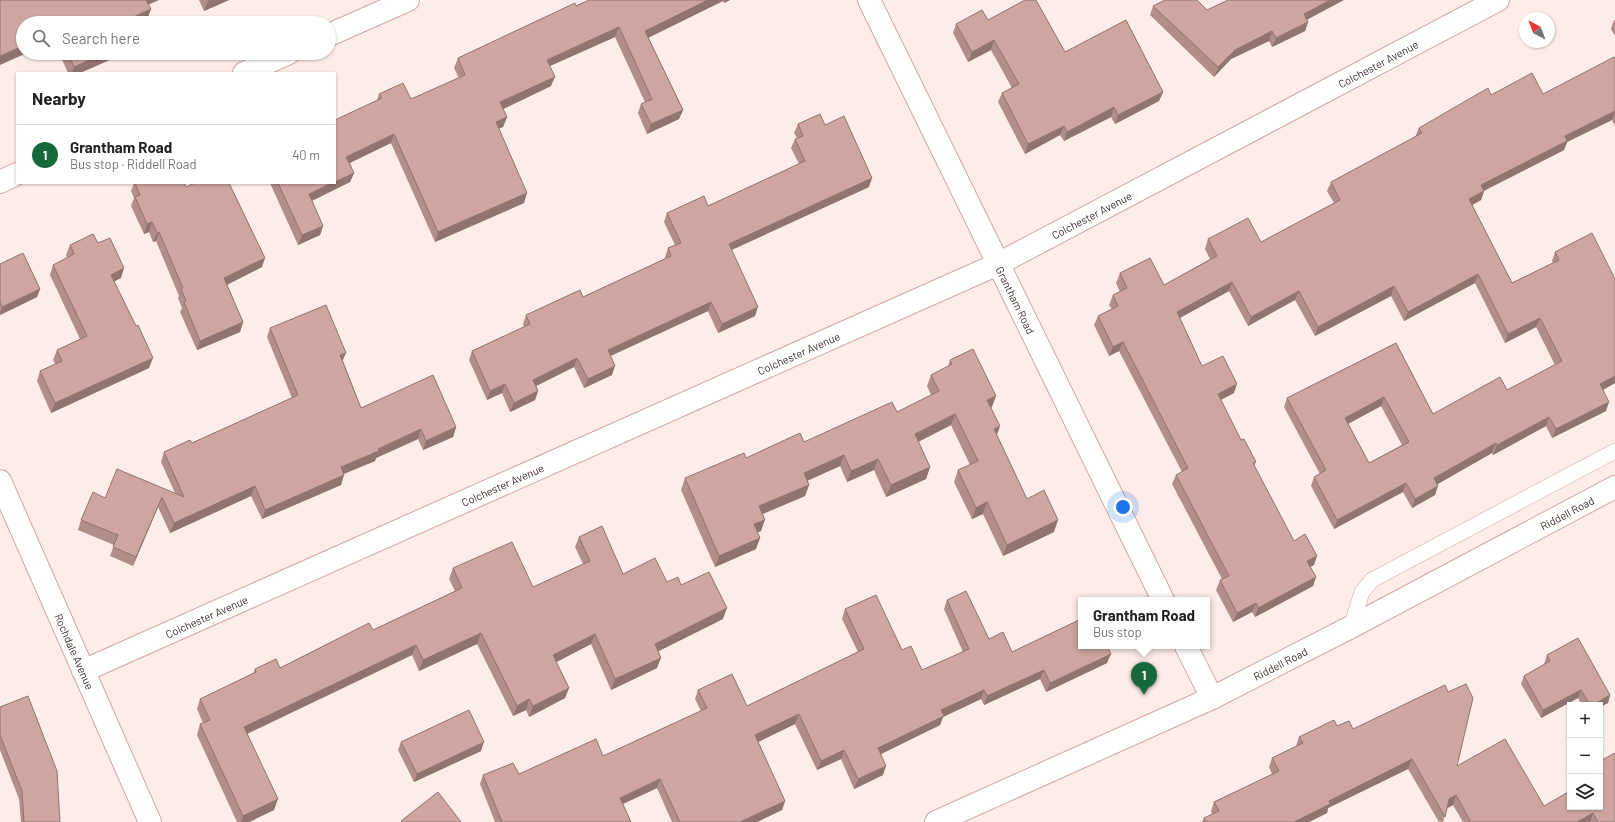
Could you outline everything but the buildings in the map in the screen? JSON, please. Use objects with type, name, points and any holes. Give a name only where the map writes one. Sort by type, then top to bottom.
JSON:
[{"type":"street","points":[[336,32],[408,0]]},
{"type":"street","name":"Grantham Road","points":[[868,0],[1163,597]]},
{"type":"street","name":"Colchester Avenue","points":[[83,671],[998,264],[1498,0]]},
{"type":"street","points":[[246,72],[273,60]]},
{"type":"street","points":[[0,182],[16,174]]},
{"type":"street","name":"Rochdale Avenue","points":[[0,481],[150,822]]},
{"type":"street","name":"Riddell Road","points":[[936,822],[1212,698],[1351,627],[1615,487]]},
{"type":"street","points":[[1188,649],[1212,698]]},
{"type":"lane","points":[[1351,627],[1362,592],[1372,580],[1615,451]]},
{"type":"place","name":"Grantham Road","points":[[1144,695]]}]
